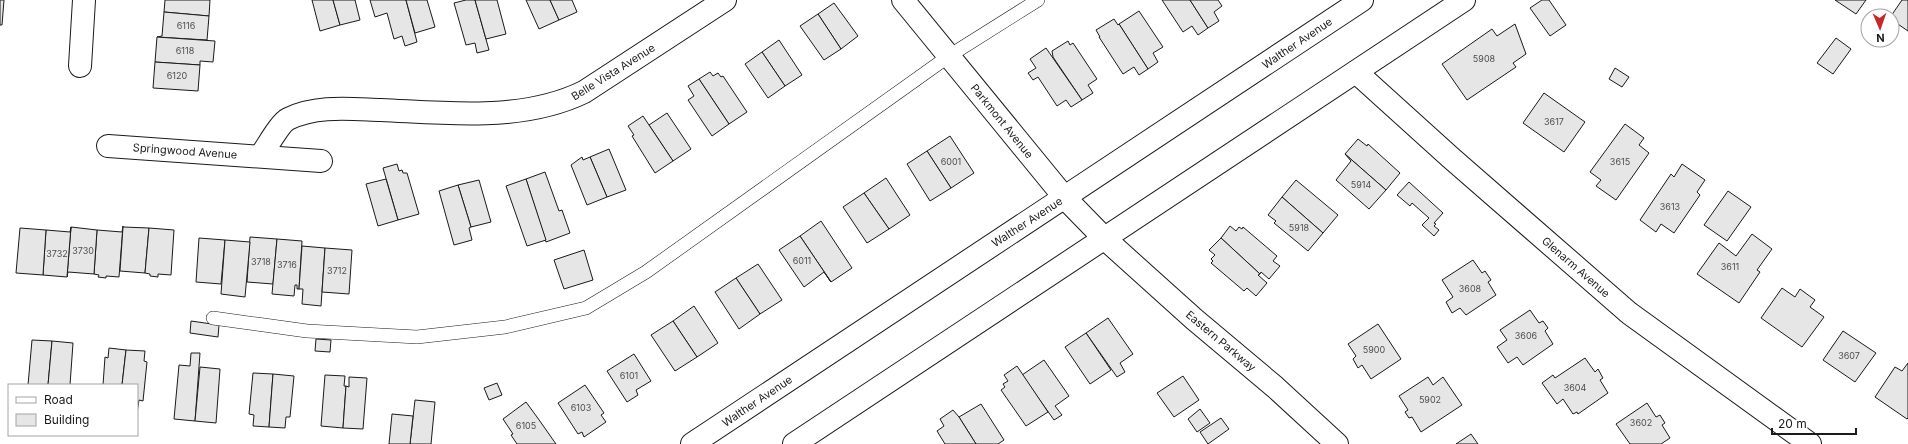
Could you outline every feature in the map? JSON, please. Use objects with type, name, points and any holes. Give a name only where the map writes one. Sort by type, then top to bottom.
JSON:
[{"type":"street","points":[[80,66],[84,0]]},
{"type":"street","name":"Belle Vista Avenue","points":[[261,156],[286,120],[308,111],[344,109],[466,113],[524,110],[564,102],[584,92],[725,0]]},
{"type":"street","name":"Parkmont Avenue","points":[[903,0],[1065,198],[1104,238]]},
{"type":"street","name":"Walther Avenue","points":[[692,444],[1362,0]]},
{"type":"street","points":[[794,444],[1464,0]]},
{"type":"street","name":"Glenarm Avenue","points":[[1356,72],[1450,157],[1629,313],[1810,444]]},
{"type":"street","name":"Springwood Avenue","points":[[108,146],[320,161]]},
{"type":"street","name":"Eastern Parkway","points":[[1104,238],[1194,319],[1275,387],[1337,444]]},
{"type":"lane","points":[[213,318],[307,331],[417,337],[505,326],[586,308],[646,272],[949,56],[1038,0]]},
{"type":"building","points":[[0,0],[4,0],[2,25],[0,25]]},
{"type":"building","points":[[165,0],[210,0],[209,16],[164,12]]},
{"type":"building","points":[[312,0],[333,0],[340,25],[320,31]]},
{"type":"building","points":[[333,0],[355,0],[360,20],[340,25]]},
{"type":"building","points":[[370,0],[406,0],[417,42],[405,46],[402,36],[394,39],[387,13],[375,17]]},
{"type":"building","points":[[406,0],[427,0],[435,27],[415,33]]},
{"type":"building","points":[[466,0],[475,0],[489,50],[477,53],[475,43],[466,45],[454,3]]},
{"type":"building","points":[[475,0],[497,0],[506,34],[486,39]]},
{"type":"building","points":[[526,0],[550,0],[559,20],[539,29]]},
{"type":"building","points":[[550,0],[572,0],[577,12],[559,20]]},
{"type":"building","points":[[1162,0],[1190,0],[1208,28],[1198,35],[1192,26],[1183,32]]},
{"type":"building","points":[[1190,0],[1218,0],[1222,6],[1214,12],[1219,21],[1208,28]]},
{"type":"building","points":[[1542,0],[1549,0],[1566,25],[1550,36],[1530,8]]},
{"type":"building","points":[[1835,0],[1866,0],[1856,14]]},
{"type":"building","points":[[1902,0],[1908,0],[1908,31],[1900,26],[1900,8],[1896,8]]},
{"type":"building","points":[[834,3],[858,36],[841,49],[818,14]]},
{"type":"building","points":[[1139,11],[1163,47],[1153,53],[1158,62],[1148,69],[1119,24]]},
{"type":"building","points":[[164,12],[209,16],[207,40],[157,37],[162,36]]},
{"type":"building","points":[[818,14],[841,49],[824,60],[800,26]]},
{"type":"building","points":[[1114,19],[1118,25],[1119,24],[1148,69],[1139,75],[1134,67],[1123,74],[1099,37],[1096,30]]},
{"type":"building","points":[[1515,24],[1526,54],[1513,63],[1516,67],[1467,100],[1442,64],[1492,29],[1497,36]]},
{"type":"building","points":[[157,37],[215,41],[213,62],[200,61],[200,65],[155,62]]},
{"type":"building","points":[[1836,38],[1851,49],[1833,74],[1817,63]]},
{"type":"building","points":[[779,40],[802,75],[785,86],[762,52]]},
{"type":"building","points":[[1068,41],[1070,45],[1073,43],[1097,79],[1088,85],[1093,93],[1082,100],[1053,57],[1052,51]]},
{"type":"building","points":[[1046,48],[1082,100],[1071,107],[1066,100],[1057,106],[1038,77],[1033,80],[1028,73],[1036,68],[1030,59]]},
{"type":"building","points":[[762,52],[785,86],[768,98],[745,64]]},
{"type":"building","points":[[155,62],[200,65],[198,91],[153,88]]},
{"type":"building","points":[[1615,68],[1629,77],[1622,87],[1609,79]]},
{"type":"building","points":[[710,72],[713,76],[718,73],[721,77],[723,76],[747,112],[729,124],[699,79]]},
{"type":"building","points":[[699,79],[729,124],[712,136],[688,100],[694,96],[688,86]]},
{"type":"building","points":[[1544,93],[1585,122],[1564,152],[1523,123]]},
{"type":"building","points":[[667,113],[691,149],[673,161],[649,125]]},
{"type":"building","points":[[643,116],[673,161],[655,173],[632,136],[634,135],[628,126]]},
{"type":"building","points":[[1625,124],[1644,138],[1639,145],[1649,153],[1616,200],[1596,186],[1601,180],[1590,172]]},
{"type":"building","points":[[950,136],[974,173],[951,188],[927,151]]},
{"type":"building","points":[[1358,139],[1367,146],[1368,144],[1400,173],[1386,190],[1345,154]]},
{"type":"building","points":[[609,149],[626,190],[607,197],[590,157]]},
{"type":"building","points":[[927,151],[951,188],[930,201],[907,164]]},
{"type":"building","points":[[1345,154],[1386,190],[1369,209],[1336,180],[1351,161]]},
{"type":"building","points":[[582,157],[583,160],[590,157],[607,197],[587,205],[571,165]]},
{"type":"building","points":[[397,164],[399,171],[402,170],[403,173],[407,173],[419,214],[398,220],[383,168]]},
{"type":"building","points":[[1682,164],[1705,180],[1697,192],[1700,195],[1674,233],[1661,224],[1656,232],[1640,220],[1671,174],[1674,177]]},
{"type":"building","points":[[545,172],[559,211],[562,210],[570,233],[546,242],[526,179]]},
{"type":"building","points":[[886,178],[910,215],[889,229],[864,193]]},
{"type":"building","points":[[386,179],[398,220],[378,226],[366,184]]},
{"type":"building","points":[[526,179],[546,240],[527,246],[506,186]]},
{"type":"building","points":[[479,180],[491,222],[471,227],[458,185]]},
{"type":"building","points":[[1296,180],[1338,215],[1323,233],[1282,197]]},
{"type":"building","points":[[1409,182],[1443,213],[1434,223],[1436,224],[1434,226],[1439,230],[1434,236],[1422,225],[1429,218],[1412,203],[1410,206],[1397,195]]},
{"type":"building","points":[[458,185],[471,227],[469,228],[472,240],[454,245],[439,191]]},
{"type":"building","points":[[1728,191],[1751,207],[1727,241],[1704,225]]},
{"type":"building","points":[[864,193],[889,229],[867,243],[843,207]]},
{"type":"building","points":[[1282,197],[1323,233],[1308,251],[1274,223],[1276,221],[1268,215]]},
{"type":"building","points":[[821,221],[852,268],[831,282],[800,236]]},
{"type":"building","points":[[123,226],[119,277],[98,277],[99,275],[94,274],[97,230],[122,232]]},
{"type":"building","points":[[1230,226],[1236,231],[1239,227],[1242,229],[1243,227],[1277,256],[1273,261],[1280,266],[1269,279],[1261,272],[1260,274],[1221,238]]},
{"type":"building","points":[[71,227],[97,230],[94,274],[68,272],[67,277]]},
{"type":"building","points":[[71,227],[67,277],[43,275],[46,230],[70,232]]},
{"type":"building","points":[[123,227],[149,228],[145,273],[120,271]]},
{"type":"building","points":[[20,228],[46,230],[43,275],[16,273]]},
{"type":"building","points":[[149,228],[174,230],[171,275],[158,274],[158,277],[150,276],[150,274],[145,273]]},
{"type":"building","points":[[1752,234],[1772,249],[1757,270],[1760,272],[1739,303],[1697,274],[1719,243],[1736,256]]},
{"type":"building","points":[[800,236],[831,282],[824,272],[804,287],[779,250]]},
{"type":"building","points":[[250,237],[277,239],[273,284],[247,282]]},
{"type":"building","points":[[199,238],[225,240],[221,284],[196,282]]},
{"type":"building","points":[[1221,238],[1260,274],[1258,275],[1267,283],[1256,296],[1247,288],[1244,291],[1211,263],[1213,261],[1211,259],[1215,255],[1209,250]]},
{"type":"building","points":[[277,239],[302,241],[299,289],[297,289],[297,285],[295,285],[294,296],[272,294]]},
{"type":"building","points":[[225,240],[250,242],[245,297],[221,294]]},
{"type":"building","points":[[302,246],[325,248],[321,306],[302,304],[303,289],[299,289]]},
{"type":"building","points":[[325,248],[352,250],[349,294],[322,292]]},
{"type":"building","points":[[584,250],[593,280],[564,289],[554,260]]},
{"type":"building","points":[[1473,260],[1482,273],[1485,271],[1491,280],[1488,282],[1496,295],[1466,315],[1460,308],[1452,313],[1446,302],[1453,297],[1442,280]]},
{"type":"building","points":[[758,264],[782,300],[760,314],[736,278]]},
{"type":"building","points":[[736,278],[760,314],[739,329],[715,292]]},
{"type":"building","points":[[1782,288],[1795,297],[1800,289],[1815,300],[1810,307],[1824,317],[1802,347],[1761,318]]},
{"type":"building","points":[[694,306],[718,343],[697,357],[673,321]]},
{"type":"building","points":[[1530,310],[1539,323],[1543,321],[1548,328],[1545,331],[1553,344],[1523,365],[1517,357],[1508,363],[1497,347],[1507,340],[1500,330]]},
{"type":"building","points":[[1108,318],[1133,354],[1120,363],[1125,372],[1117,377],[1086,333]]},
{"type":"building","points":[[191,321],[219,325],[218,337],[190,333]]},
{"type":"building","points":[[673,321],[697,357],[675,371],[651,335]]},
{"type":"building","points":[[1378,324],[1401,359],[1371,379],[1362,365],[1358,368],[1353,359],[1356,356],[1348,344]]},
{"type":"building","points":[[1843,331],[1876,353],[1855,382],[1823,360]]},
{"type":"building","points":[[1086,333],[1111,370],[1090,384],[1065,347]]},
{"type":"building","points":[[316,339],[331,340],[330,352],[315,351]]},
{"type":"building","points":[[32,340],[52,341],[48,384],[28,384]]},
{"type":"building","points":[[52,341],[73,343],[70,384],[48,384]]},
{"type":"building","points":[[109,348],[126,350],[122,384],[103,384],[105,357],[108,358]]},
{"type":"building","points":[[126,350],[145,351],[144,361],[147,362],[143,401],[139,400],[138,406],[138,384],[122,384]]},
{"type":"building","points":[[191,353],[200,353],[195,421],[174,419],[179,365],[190,366]]},
{"type":"building","points":[[634,354],[651,381],[636,390],[638,395],[627,402],[607,371]]},
{"type":"building","points":[[1585,358],[1595,372],[1598,369],[1603,378],[1600,380],[1608,393],[1578,414],[1577,412],[1573,414],[1563,399],[1557,404],[1542,383],[1553,375],[1555,378]]},
{"type":"building","points":[[1044,360],[1069,396],[1055,406],[1062,415],[1054,420],[1022,375]]},
{"type":"building","points":[[1908,363],[1907,419],[1875,397],[1895,367],[1902,371]]},
{"type":"building","points":[[1017,366],[1048,412],[1026,426],[1001,390],[1005,387],[1003,384],[1008,381],[1004,375]]},
{"type":"building","points":[[200,367],[220,369],[216,423],[195,421]]},
{"type":"building","points":[[253,373],[273,374],[269,427],[253,426],[254,415],[249,414]]},
{"type":"building","points":[[273,374],[294,376],[290,417],[286,417],[285,428],[269,427]]},
{"type":"building","points":[[325,375],[345,376],[344,386],[346,386],[343,428],[321,426]]},
{"type":"building","points":[[1183,376],[1199,400],[1174,417],[1157,393]]},
{"type":"building","points":[[349,377],[367,378],[363,429],[343,428],[346,386],[349,387]]},
{"type":"building","points":[[1428,377],[1433,385],[1443,377],[1462,405],[1421,432],[1412,417],[1409,418],[1405,412],[1408,410],[1399,396]]},
{"type":"building","points":[[497,383],[502,395],[489,400],[484,388]]},
{"type":"building","points":[[585,385],[604,413],[601,415],[606,422],[584,437],[582,432],[578,434],[558,403]]},
{"type":"building","points":[[415,400],[435,402],[431,444],[410,444]]},
{"type":"building","points":[[526,402],[556,444],[517,444],[511,435],[513,434],[503,419]]},
{"type":"building","points":[[1647,403],[1656,417],[1660,415],[1665,423],[1662,425],[1670,438],[1661,444],[1630,444],[1616,424]]},
{"type":"building","points":[[981,404],[1004,440],[998,444],[976,444],[959,417]]},
{"type":"building","points":[[1200,409],[1210,423],[1197,432],[1188,419]]},
{"type":"building","points":[[953,410],[976,444],[945,444],[937,431],[944,426],[940,419]]},
{"type":"building","points":[[392,414],[413,416],[410,444],[389,444]]},
{"type":"building","points":[[1221,418],[1229,429],[1208,444],[1200,432]]},
{"type":"building","points":[[1471,434],[1478,444],[1456,444]]}]
